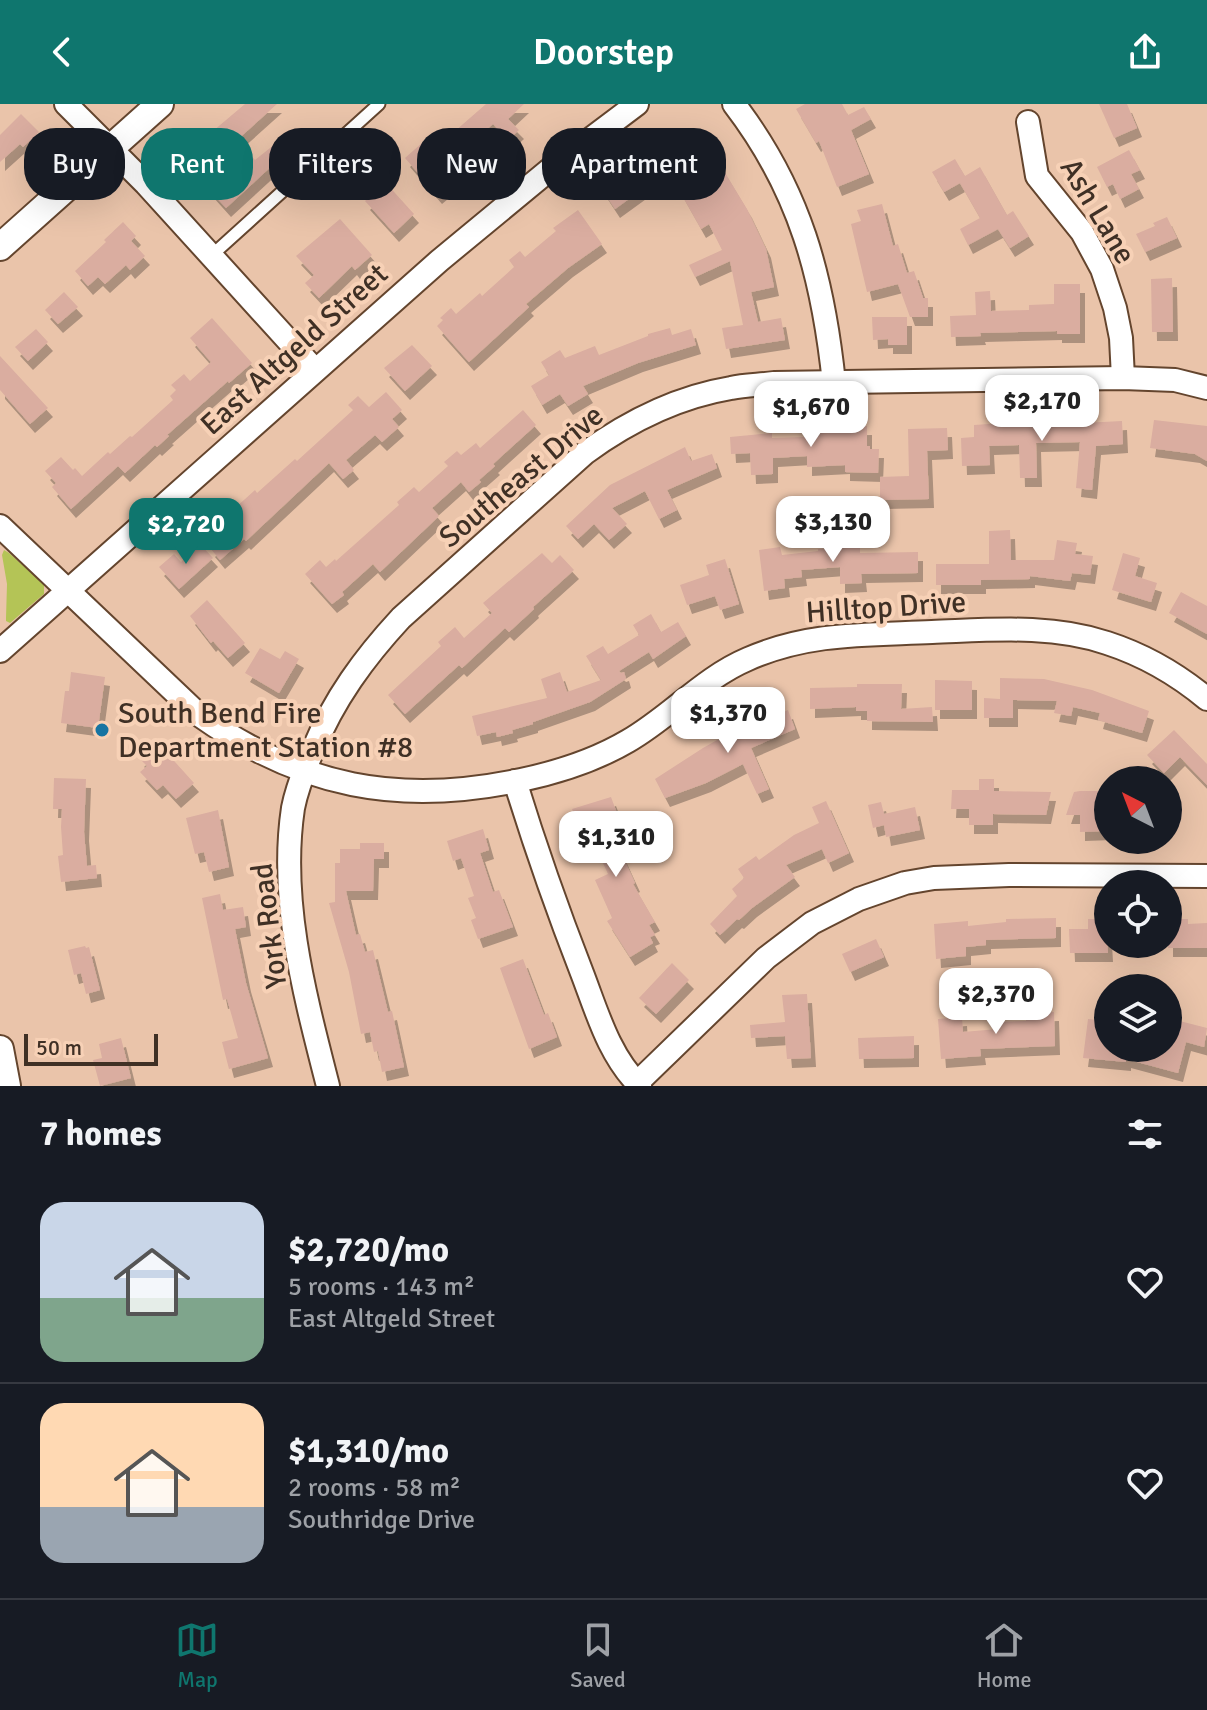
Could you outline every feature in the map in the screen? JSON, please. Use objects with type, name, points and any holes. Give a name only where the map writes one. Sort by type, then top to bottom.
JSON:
[{"type":"street","points":[[66,104],[89,128]]},
{"type":"street","points":[[125,136],[160,104]]},
{"type":"street","name":"East Altgeld Street","points":[[0,651],[439,261],[548,171],[637,104]]},
{"type":"street","points":[[734,104],[771,157],[807,240],[821,292],[834,383]]},
{"type":"street","name":"Ash Lane","points":[[1028,122],[1037,176],[1082,232],[1102,269],[1118,323],[1123,378]]},
{"type":"street","points":[[125,164],[315,370]]},
{"type":"street","points":[[0,247],[53,200]]},
{"type":"street","name":"Southeast Drive","points":[[304,771],[338,699],[358,669],[401,618],[585,453],[638,419],[670,405],[733,387],[774,383],[1123,378],[1175,380],[1207,388]]},
{"type":"street","points":[[0,526],[199,715],[252,750],[304,771]]},
{"type":"street","name":"Hilltop Drive","points":[[304,771],[379,790],[433,792],[488,787],[560,772],[611,750],[648,728],[719,674],[744,660],[792,643],[847,634],[1053,631],[1107,642],[1146,658],[1207,699]]},
{"type":"street","name":"York Road","points":[[304,771],[294,805],[289,880],[299,962],[328,1086]]},
{"type":"street","points":[[515,781],[559,915],[599,1017],[617,1059],[639,1085],[766,958],[812,923],[859,899],[905,883],[934,878],[1009,875],[1207,876]]},
{"type":"street","points":[[0,1049],[7,1086]]},
{"type":"lane","points":[[211,256],[379,104]]},
{"type":"green space","points":[[4,550],[44,584],[44,594],[10,623],[6,621]]},
{"type":"building","points":[[245,104],[277,104],[250,128],[217,128]]},
{"type":"building","points":[[486,104],[524,104],[508,119],[517,128],[497,128],[493,124],[488,128],[458,128]]},
{"type":"building","points":[[805,104],[842,104],[848,115],[864,107],[871,119],[851,130],[869,174],[837,187],[819,141],[816,143],[796,109]]},
{"type":"building","points":[[1099,104],[1127,104],[1137,128],[1114,138]]},
{"type":"building","points":[[21,114],[35,128],[24,128],[24,146],[20,144],[0,162],[0,135]]},
{"type":"building","points":[[417,147],[417,172],[405,158]]},
{"type":"building","points":[[269,149],[269,169],[253,183],[253,158],[255,160]]},
{"type":"building","points":[[1129,150],[1140,170],[1131,174],[1139,189],[1120,199],[1113,184],[1107,187],[1097,167]]},
{"type":"building","points":[[955,159],[965,176],[980,167],[1007,215],[1013,211],[1029,236],[1010,248],[998,229],[968,245],[960,229],[980,218],[960,183],[944,192],[932,172]]},
{"type":"building","points":[[726,174],[766,249],[774,287],[751,292],[758,322],[781,318],[785,340],[726,349],[722,328],[743,325],[730,261],[695,277],[689,265],[722,250],[709,224],[701,229],[685,200],[726,200]]},
{"type":"building","points":[[219,200],[235,200],[226,208]]},
{"type":"building","points":[[401,200],[414,214],[394,233],[365,201]]},
{"type":"building","points":[[609,200],[627,200],[615,209]]},
{"type":"building","points":[[882,204],[893,246],[898,244],[907,273],[914,271],[923,298],[928,298],[928,317],[910,317],[898,284],[867,292],[851,224],[861,221],[857,210]]},
{"type":"building","points":[[578,210],[602,244],[526,304],[529,307],[469,362],[437,326],[443,320],[440,318],[451,308],[456,314],[480,293],[482,296],[514,267],[509,260],[520,251],[525,257],[556,231],[553,228]]},
{"type":"building","points":[[1167,217],[1177,238],[1145,252],[1136,234]]},
{"type":"building","points":[[340,219],[372,255],[355,270],[352,266],[319,298],[305,283],[314,275],[296,256]]},
{"type":"building","points":[[123,222],[136,236],[131,241],[145,256],[130,270],[126,265],[105,284],[98,277],[88,286],[75,271]]},
{"type":"building","points":[[1172,278],[1173,332],[1152,332],[1151,279]]},
{"type":"building","points":[[1054,284],[1080,284],[1080,334],[1057,334],[1057,331],[951,337],[950,316],[976,315],[975,292],[990,291],[991,311],[1029,310],[1029,305],[1054,304]]},
{"type":"building","points":[[64,292],[78,307],[58,324],[45,310]]},
{"type":"building","points":[[872,317],[907,317],[907,345],[888,345],[888,339],[873,340]]},
{"type":"building","points":[[212,318],[252,363],[125,473],[118,466],[71,509],[52,487],[56,483],[45,471],[61,457],[82,476],[173,400],[170,396],[176,390],[171,385],[184,374],[190,381],[211,362],[190,338]]},
{"type":"building","points":[[670,328],[672,335],[691,329],[696,345],[638,363],[583,386],[588,394],[568,406],[560,394],[542,405],[531,386],[549,375],[541,362],[560,350],[565,358],[595,346],[599,355]]},
{"type":"building","points":[[36,329],[48,342],[28,361],[15,347]]},
{"type":"building","points":[[412,345],[432,366],[405,391],[384,368]]},
{"type":"building","points":[[0,356],[48,408],[30,424],[0,390]]},
{"type":"building","points":[[386,392],[402,410],[392,419],[399,427],[382,442],[375,435],[346,460],[354,470],[343,479],[329,463],[246,541],[244,539],[220,560],[210,548],[233,527],[222,514],[232,505],[235,508],[255,490],[257,493],[295,459],[297,461],[353,410],[348,405],[358,396],[369,407]]},
{"type":"building","points":[[523,410],[536,425],[493,464],[495,466],[469,492],[461,482],[432,508],[439,516],[380,572],[373,564],[332,604],[305,574],[320,560],[326,567],[336,561],[399,505],[397,502],[414,487],[419,492],[448,466],[444,462],[457,451],[461,455],[476,443],[480,448]]},
{"type":"building","points":[[1065,419],[1065,424],[1122,421],[1123,444],[1096,446],[1092,490],[1076,488],[1080,442],[1036,443],[1037,478],[1020,478],[1019,445],[989,446],[990,465],[962,466],[961,438],[974,437],[974,425]]},
{"type":"building","points":[[1154,420],[1207,426],[1207,461],[1195,454],[1150,448]]},
{"type":"building","points":[[867,426],[867,446],[879,449],[878,473],[845,472],[845,465],[807,467],[807,456],[773,458],[773,474],[751,475],[750,453],[731,454],[730,437],[772,433],[772,438],[805,437],[804,427]]},
{"type":"building","points":[[947,428],[948,450],[927,451],[929,499],[880,500],[880,477],[909,476],[908,429]]},
{"type":"building","points":[[685,447],[691,461],[712,454],[717,468],[667,490],[677,510],[659,519],[645,491],[612,508],[627,524],[609,540],[594,524],[578,539],[566,526],[610,485]]},
{"type":"building","points":[[1010,530],[1011,560],[1054,560],[1057,540],[1077,543],[1075,554],[1093,556],[1090,575],[1072,573],[1070,581],[1030,576],[1030,579],[981,580],[981,585],[936,585],[936,564],[989,564],[989,531]]},
{"type":"building","points":[[200,544],[213,558],[179,589],[159,567],[174,554],[181,562]]},
{"type":"building","points":[[780,547],[782,555],[860,547],[860,553],[918,552],[918,573],[861,574],[862,583],[840,584],[840,567],[801,570],[802,577],[784,579],[785,588],[764,591],[759,550]]},
{"type":"building","points":[[542,553],[552,563],[560,555],[574,570],[509,632],[505,628],[405,714],[388,695],[441,646],[438,642],[455,627],[464,638],[492,613],[483,603]]},
{"type":"building","points":[[1123,553],[1140,558],[1135,576],[1157,583],[1151,602],[1112,590]]},
{"type":"building","points":[[725,559],[739,604],[720,610],[715,596],[687,605],[680,585],[709,575],[706,565]]},
{"type":"building","points":[[1181,592],[1207,606],[1207,634],[1169,613]]},
{"type":"building","points":[[207,600],[245,643],[228,658],[213,641],[211,643],[190,616]]},
{"type":"building","points":[[651,614],[661,632],[678,622],[686,636],[653,659],[649,652],[619,671],[624,672],[626,679],[590,702],[512,730],[513,733],[497,737],[496,732],[477,736],[472,716],[547,698],[541,679],[560,672],[567,692],[601,680],[586,656],[603,646],[608,654],[639,635],[633,625]]},
{"type":"building","points":[[260,648],[280,659],[285,651],[299,659],[279,693],[245,673]]},
{"type":"building","points":[[71,672],[105,677],[98,728],[61,723]]},
{"type":"building","points":[[1000,678],[1044,679],[1092,690],[1149,711],[1142,733],[1098,720],[1100,713],[1073,707],[1071,716],[1054,713],[1057,701],[1013,700],[1013,718],[984,718],[984,698],[1000,699]]},
{"type":"building","points":[[935,680],[972,681],[972,710],[935,710]]},
{"type":"building","points":[[857,684],[902,684],[901,709],[932,707],[933,722],[867,721],[867,711],[856,711],[856,707],[810,709],[810,688],[857,687]]},
{"type":"building","points":[[763,704],[769,718],[788,710],[795,729],[751,748],[769,789],[757,794],[743,764],[706,783],[665,798],[655,779],[719,739],[720,742],[750,727],[744,712]]},
{"type":"building","points":[[1174,730],[1207,764],[1207,785],[1180,757],[1171,766],[1157,766],[1147,755]]},
{"type":"building","points":[[157,742],[194,783],[176,799],[163,785],[157,790],[140,772],[147,766],[139,758]]},
{"type":"building","points":[[54,778],[86,779],[84,832],[87,866],[96,865],[97,878],[61,882],[58,856],[63,855],[62,809],[53,809]]},
{"type":"building","points":[[979,779],[994,779],[994,791],[1051,792],[1046,815],[993,814],[993,825],[969,825],[969,809],[951,809],[952,790],[979,790]]},
{"type":"building","points":[[1094,791],[1094,832],[1080,832],[1080,815],[1066,815],[1074,792]]},
{"type":"building","points":[[611,797],[618,816],[605,822],[633,884],[655,922],[649,925],[655,935],[650,937],[653,943],[630,957],[607,921],[612,918],[595,880],[608,874],[592,839],[585,841],[572,809]]},
{"type":"building","points":[[826,801],[849,853],[828,863],[822,849],[786,865],[795,877],[720,935],[710,924],[737,896],[732,889],[744,878],[738,869],[756,856],[759,860],[794,835],[819,823],[812,807]]},
{"type":"building","points":[[881,802],[884,814],[915,807],[920,830],[886,837],[884,825],[873,828],[868,805]]},
{"type":"building","points":[[218,810],[229,867],[209,872],[204,852],[195,854],[186,818]]},
{"type":"building","points":[[483,829],[489,850],[480,853],[493,892],[499,890],[513,927],[478,939],[471,920],[476,918],[468,898],[474,896],[461,858],[453,861],[447,841]]},
{"type":"building","points":[[360,843],[384,843],[384,859],[374,859],[373,891],[346,891],[356,935],[360,934],[365,952],[373,950],[388,1012],[392,1011],[404,1067],[382,1072],[370,1032],[361,1034],[349,972],[329,903],[335,902],[335,863],[340,863],[340,849],[360,849]]},
{"type":"building","points":[[220,894],[223,910],[243,907],[246,927],[235,929],[246,983],[268,1058],[229,1069],[222,1042],[238,1038],[227,999],[223,1000],[202,898]]},
{"type":"building","points":[[1056,918],[1056,938],[986,940],[986,945],[966,947],[966,956],[936,959],[934,924],[968,921],[968,926],[1006,922],[1006,919]]},
{"type":"building","points":[[1088,919],[1094,919],[1094,953],[1070,953],[1069,929],[1088,929]]},
{"type":"building","points":[[1182,919],[1188,919],[1188,924],[1207,923],[1207,948],[1182,948]]},
{"type":"building","points":[[876,939],[884,957],[850,972],[842,954]]},
{"type":"building","points":[[89,947],[100,990],[86,994],[81,973],[74,975],[68,950]]},
{"type":"building","points":[[523,959],[544,1015],[548,1013],[557,1037],[529,1049],[500,968]]},
{"type":"building","points":[[672,963],[689,980],[656,1014],[639,998]]},
{"type":"building","points":[[807,994],[811,1058],[787,1059],[785,1036],[751,1038],[750,1025],[785,1022],[782,995]]},
{"type":"building","points":[[1054,1012],[1055,1046],[980,1049],[981,1056],[941,1059],[938,1019],[962,1017],[963,1032],[998,1029],[998,1022],[1026,1021],[1026,1013]]},
{"type":"building","points":[[1088,1019],[1094,1020],[1094,1059],[1083,1058]]},
{"type":"building","points":[[1182,1022],[1207,1028],[1204,1047],[1186,1042],[1182,1058]]},
{"type":"building","points":[[914,1036],[914,1058],[859,1059],[858,1038]]},
{"type":"building","points":[[121,1038],[131,1078],[100,1086],[93,1060],[102,1058],[99,1044]]},
{"type":"building","points":[[1137,1062],[1181,1062],[1178,1073]]},
{"type":"place","name":"South Bend Fire Department Station #8","points":[[102,730]]}]
